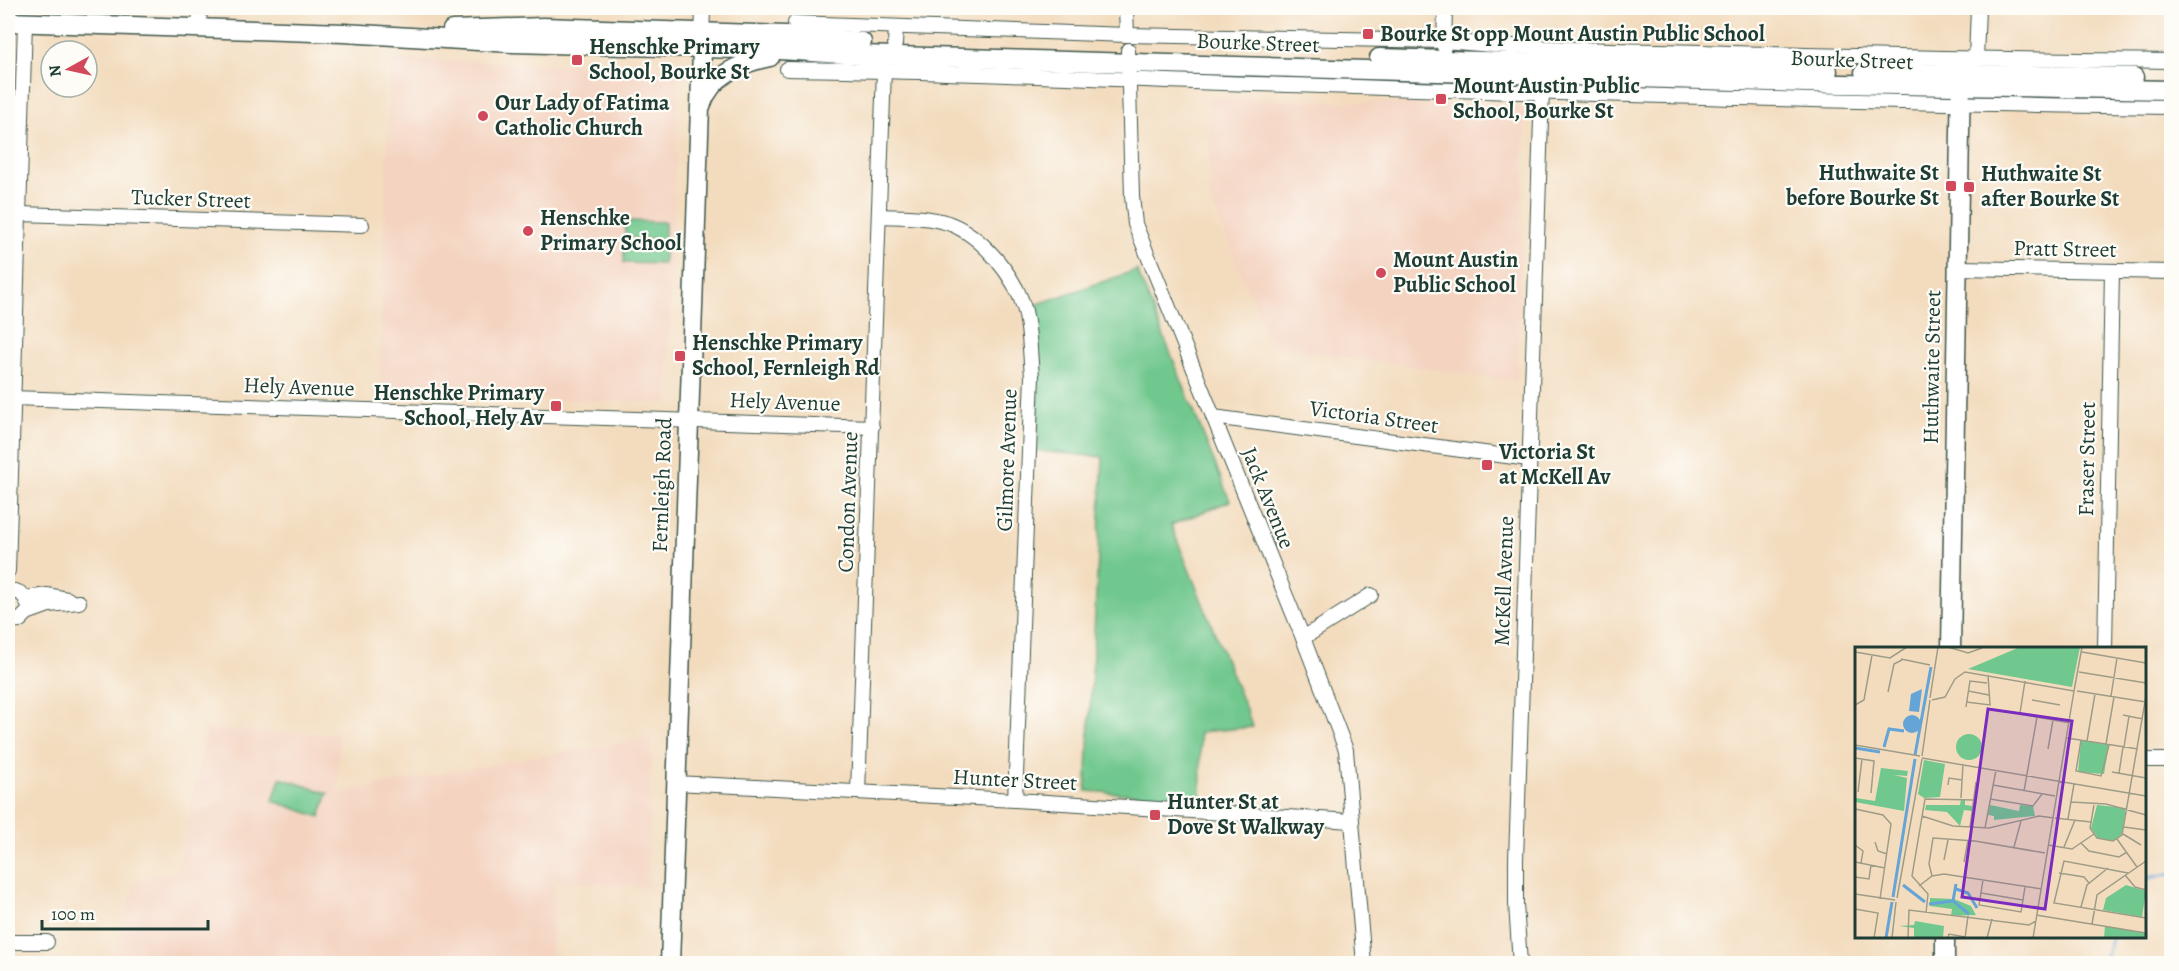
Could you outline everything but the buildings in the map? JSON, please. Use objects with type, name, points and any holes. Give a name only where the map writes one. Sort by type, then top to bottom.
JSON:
[{"type":"main road","name":"Bourke Street","points":[[16,22],[344,33],[512,43],[702,41],[785,35],[896,36],[1128,57]]},
{"type":"main road","name":"Bourke Street","points":[[702,41],[834,53],[1128,57],[1443,57],[1961,88],[2172,90]]},
{"type":"main road","name":"Fernleigh Road","points":[[670,963],[702,41]]},
{"type":"main road","points":[[699,110],[715,82],[744,63],[781,55],[834,53]]},
{"type":"main road","name":"Bourke Street","points":[[1961,88],[2172,78]]},
{"type":"main road","name":"Huthwaite Street","points":[[1951,647],[1961,88]]},
{"type":"main road","points":[[1945,938],[1945,963]]},
{"type":"street","points":[[199,28],[200,8]]},
{"type":"street","name":"Fernleigh Road","points":[[702,41],[703,8]]},
{"type":"street","name":"Jack Avenue","points":[[1126,8],[1132,196],[1135,224],[1346,750],[1364,963]]},
{"type":"street","points":[[1443,57],[1445,8]]},
{"type":"street","points":[[1977,59],[1978,8]]},
{"type":"street","points":[[16,22],[19,214],[8,569],[17,594],[28,603],[27,613]]},
{"type":"street","name":"Bourke Street","points":[[795,23],[896,36]]},
{"type":"street","name":"Bourke Street","points":[[787,69],[884,70],[1128,57],[1443,57],[1489,45],[1977,59],[2172,61]]},
{"type":"street","name":"Bourke Street","points":[[1128,57],[1542,91],[1961,88],[2172,107]]},
{"type":"street","name":"Condon Avenue","points":[[858,792],[884,70]]},
{"type":"street","name":"McKell Avenue","points":[[1520,963],[1516,892],[1542,91]]},
{"type":"street","name":"Tucker Street","points":[[19,214],[362,225]]},
{"type":"street","name":"Gilmore Avenue","points":[[879,216],[928,219],[964,230],[998,261],[1014,286],[1024,309],[1030,340],[1032,376],[1015,800]]},
{"type":"street","name":"Pratt Street","points":[[1958,268],[2172,272]]},
{"type":"street","name":"Fraser Street","points":[[2105,647],[2112,271]]},
{"type":"street","name":"Hely Avenue","points":[[12,398],[872,427]]},
{"type":"street","name":"Victoria Street","points":[[1213,417],[1529,459]]},
{"type":"street","points":[[10,625],[27,613],[49,605],[79,602],[48,594],[17,594]]},
{"type":"street","points":[[1303,638],[1371,595]]},
{"type":"street","points":[[2146,760],[2172,760]]},
{"type":"street","name":"Hunter Street","points":[[675,783],[1015,800],[1352,821]]},
{"type":"street","points":[[8,942],[47,942]]},
{"type":"shaded area","name":"Henschke Primary School","points":[[390,59],[679,68],[667,403],[379,394]]},
{"type":"shaded area","name":"Mount Austin Public School","points":[[1209,98],[1519,106],[1526,113],[1517,381],[1271,347],[1210,198]]},
{"type":"shaded area","points":[[207,729],[339,734],[338,793],[533,757],[652,738],[648,887],[555,882],[551,963],[111,964],[135,881],[178,870]]},
{"type":"green space","points":[[625,221],[665,222],[665,239],[625,238]]},
{"type":"green space","points":[[624,246],[664,247],[664,264],[624,263]]},
{"type":"green space","points":[[1137,270],[1230,501],[1171,525],[1253,727],[1200,732],[1201,799],[1086,791],[1103,457],[1038,451],[1037,355],[1032,306]]},
{"type":"green space","points":[[280,778],[328,793],[320,817],[273,801]]},
{"type":"waterway","points":[[2146,879],[2172,873]]},
{"type":"waterway","points":[[2103,964],[2111,938]]},
{"type":"place","name":"Bourke St opp Mount Austin Public School","points":[[1368,34]]},
{"type":"place","name":"Henschke Primary School, Bourke St","points":[[577,60]]},
{"type":"place","name":"Mount Austin Public School, Bourke St","points":[[1441,99]]},
{"type":"place","name":"Our Lady of Fatima Catholic Church","points":[[483,116]]},
{"type":"place","name":"Huthwaite St before Bourke St","points":[[1951,186]]},
{"type":"place","name":"Huthwaite St after Bourke St","points":[[1969,187]]},
{"type":"place","name":"Henschke Primary School","points":[[528,231]]},
{"type":"place","name":"Mount Austin Public School","points":[[1381,273]]},
{"type":"place","name":"Henschke Primary School, Fernleigh Rd","points":[[680,356]]},
{"type":"place","name":"Henschke Primary School, Hely Av","points":[[556,406]]},
{"type":"place","name":"Victoria St at McKell Av","points":[[1487,465]]},
{"type":"place","name":"Hunter St at Dove St Walkway","points":[[1155,815]]}]
